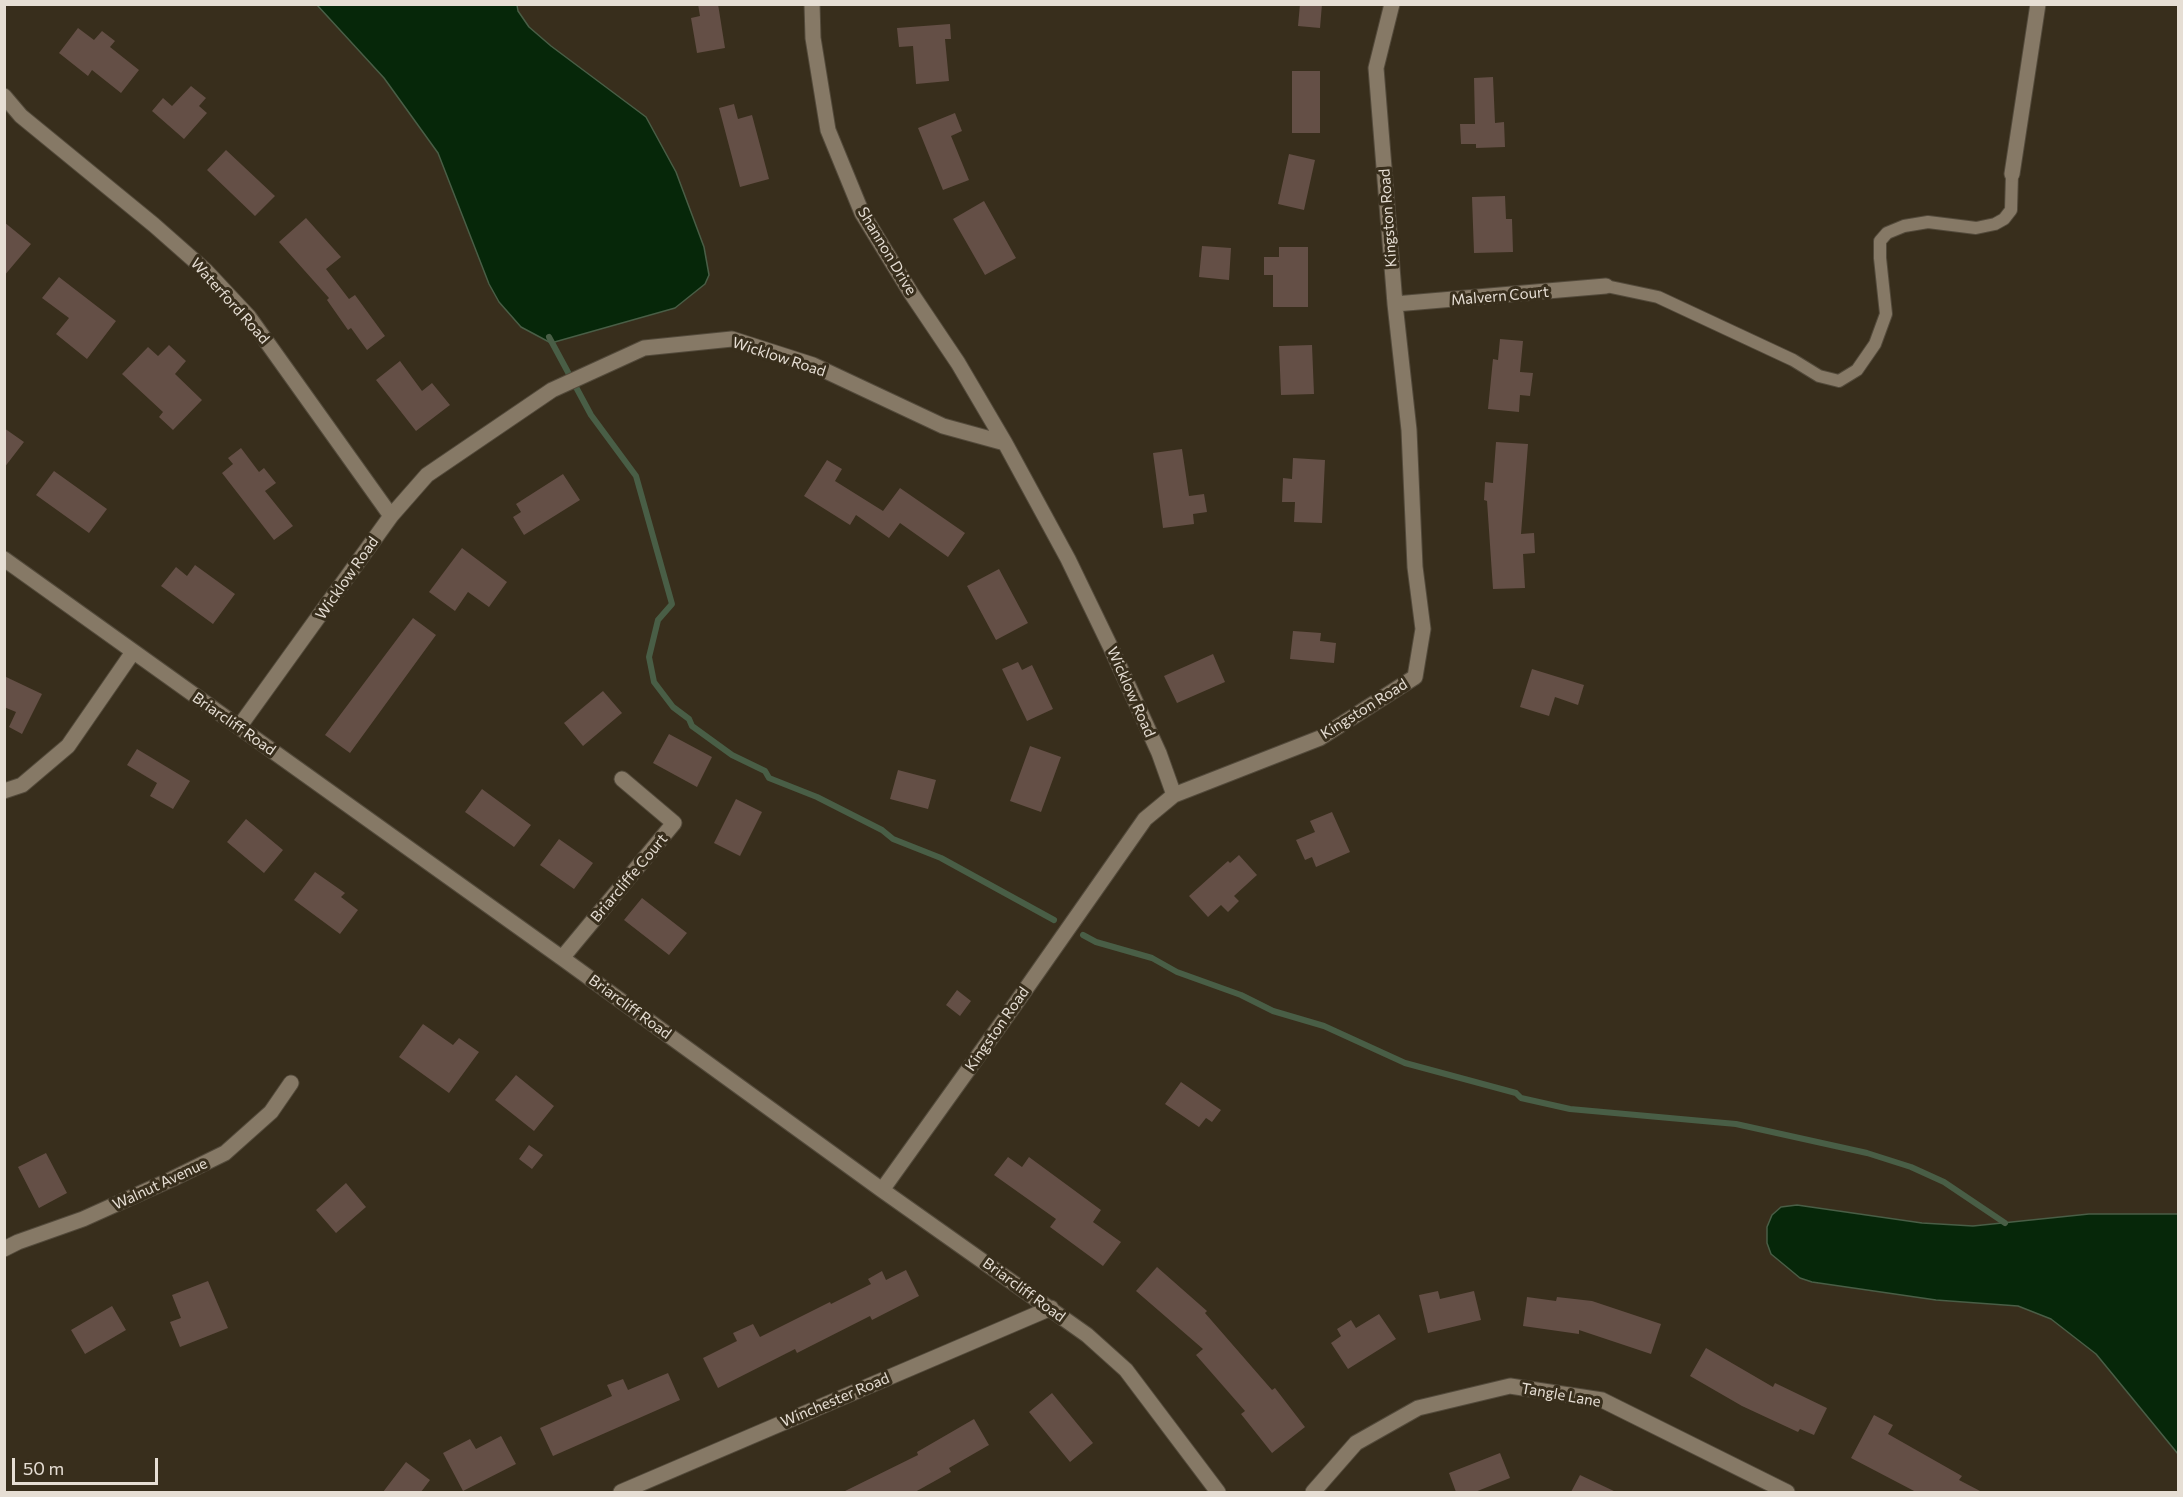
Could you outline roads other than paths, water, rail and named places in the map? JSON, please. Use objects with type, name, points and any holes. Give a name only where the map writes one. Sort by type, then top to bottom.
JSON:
[{"type":"street","name":"Shannon Drive","points":[[812,4],[813,38],[828,130],[862,213],[958,363],[1005,443]]},
{"type":"street","name":"Kingston Road","points":[[882,1190],[1145,819],[1174,795],[1320,738],[1415,677],[1423,629],[1415,567],[1409,430],[1395,304],[1376,68],[1392,4]]},
{"type":"street","points":[[2012,174],[2038,4]]},
{"type":"street","name":"Waterford Road","points":[[4,96],[21,116],[205,270],[249,317],[391,516]]},
{"type":"street","name":"Malvern Court","points":[[1395,304],[1606,286]]},
{"type":"street","name":"Wicklow Road","points":[[239,727],[391,516],[427,475],[552,390],[644,348],[732,339],[813,365],[943,426],[1005,443],[1068,559],[1111,648],[1159,753],[1174,795]]},
{"type":"street","name":"Briarcliff Road","points":[[4,559],[1087,1335],[1126,1370],[1218,1492]]},
{"type":"street","points":[[4,791],[22,785],[68,746],[133,652]]},
{"type":"street","name":"Briarcliffe Court","points":[[562,958],[674,823],[622,779]]},
{"type":"street","name":"Walnut Avenue","points":[[4,1249],[83,1219],[225,1153],[271,1112],[291,1083]]},
{"type":"street","name":"Winchester Road","points":[[621,1492],[1051,1308]]},
{"type":"street","name":"Tangle Lane","points":[[1314,1492],[1356,1443],[1418,1408],[1510,1386],[1602,1400],[1786,1492]]},
{"type":"lane","points":[[1606,286],[1658,297],[1793,360],[1819,376],[1839,381],[1857,370],[1875,344],[1886,314],[1880,241],[1887,233],[1904,226],[1928,222],[1976,228],[1995,224],[2004,219],[2011,210],[2012,174]]},
{"type":"waterway","points":[[549,337],[591,415],[636,476],[672,604],[658,620],[649,657],[654,682],[673,707],[689,719],[692,726],[732,755],[765,771],[769,778],[817,797],[882,830],[893,839],[941,858],[1054,920]]},
{"type":"waterway","points":[[1083,935],[1096,942],[1152,958],[1177,972],[1241,995],[1273,1011],[1324,1026],[1405,1063],[1516,1093],[1521,1098],[1570,1109],[1736,1124],[1867,1153],[1911,1167],[1944,1182],[2005,1223]]}]
